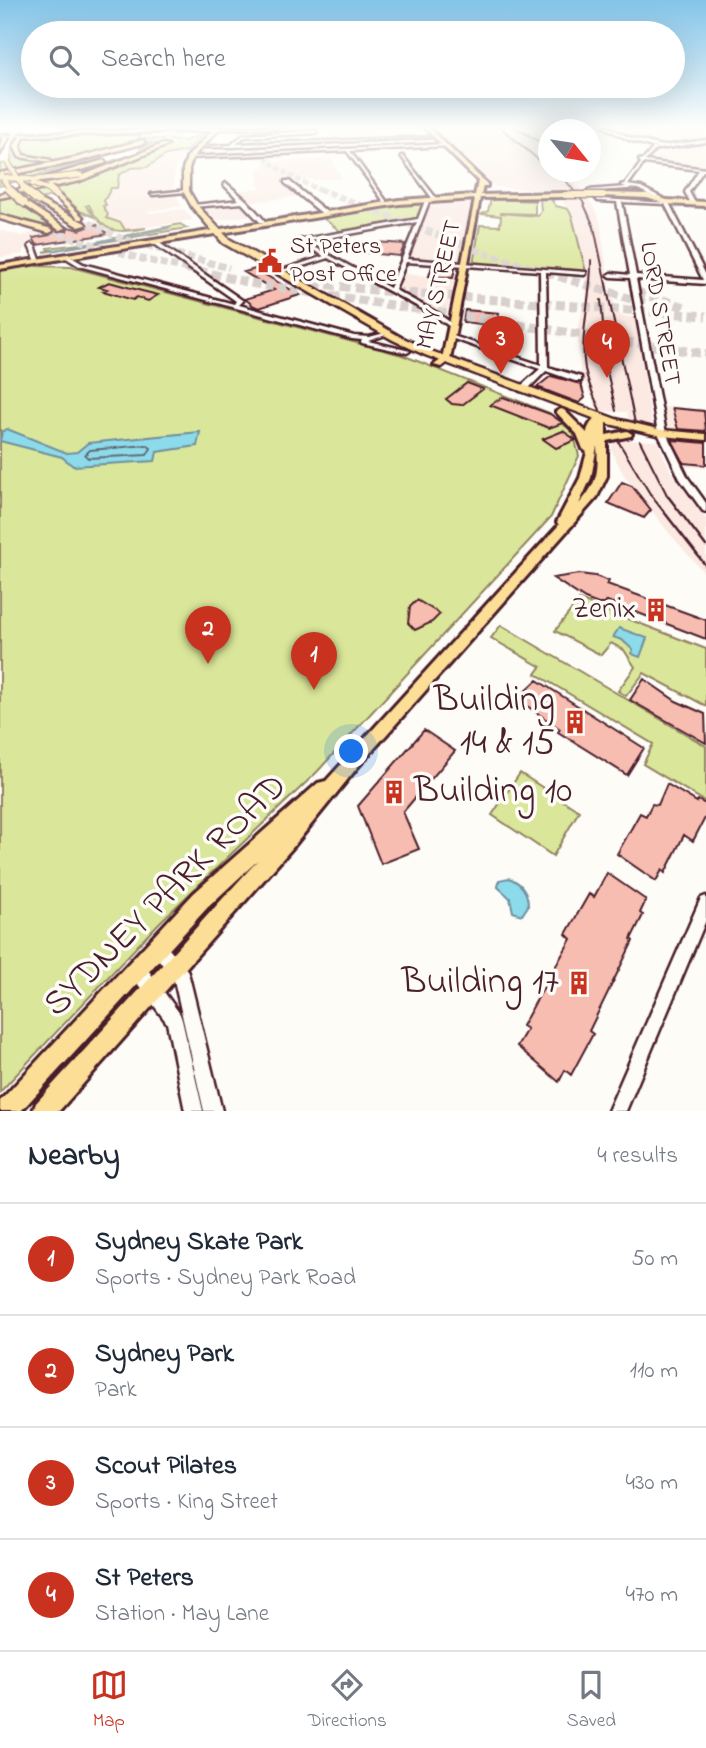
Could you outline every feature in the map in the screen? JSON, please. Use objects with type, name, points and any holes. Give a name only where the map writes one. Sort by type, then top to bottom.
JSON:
[{"type":"highway","points":[[1,179],[24,203],[62,228]]},
{"type":"highway","points":[[22,179],[45,179]]},
{"type":"highway","points":[[0,192],[38,179]]},
{"type":"highway","points":[[0,192],[44,179]]},
{"type":"highway","points":[[0,192],[21,193],[81,179]]},
{"type":"highway","points":[[179,179],[183,191],[209,229],[379,338],[600,427],[627,433],[662,433]]},
{"type":"highway","points":[[185,179],[182,198],[222,244],[379,338],[407,351],[523,389],[600,427],[706,437]]},
{"type":"highway","points":[[17,181],[50,189],[85,224],[38,201],[17,181]]},
{"type":"highway","points":[[1,217],[49,231]]},
{"type":"main road","points":[[479,179],[494,191],[504,194]]},
{"type":"main road","points":[[482,195],[483,183]]},
{"type":"main road","points":[[482,195],[601,197],[625,192],[645,194],[662,202],[706,205]]},
{"type":"main road","points":[[38,258],[66,256],[262,220],[385,202],[504,194],[554,195]]},
{"type":"main road","name":"MAY STREET","points":[[442,363],[453,327],[482,195]]},
{"type":"main road","points":[[0,265],[209,229],[431,198]]},
{"type":"main road","points":[[662,202],[706,205]]},
{"type":"main road","points":[[561,412],[582,433],[587,446],[589,467]]},
{"type":"main road","name":"SYDNEY PARK ROAD","points":[[556,535],[578,495],[593,457],[600,427]]},
{"type":"main road","name":"SYDNEY PARK ROAD","points":[[44,1111],[304,822],[350,764],[597,489],[605,465],[600,427]]},
{"type":"main road","name":"SYDNEY PARK ROAD","points":[[6,1111],[157,946],[229,874],[350,764]]},
{"type":"street","points":[[369,179],[385,202]]},
{"type":"street","points":[[392,291],[419,220],[431,198],[417,179]]},
{"type":"street","points":[[625,192],[634,179]]},
{"type":"street","points":[[694,204],[687,192],[696,179]]},
{"type":"street","points":[[287,182],[324,213]]},
{"type":"street","points":[[226,184],[262,220]]},
{"type":"street","points":[[601,197],[590,190],[645,194]]},
{"type":"street","points":[[153,194],[183,191]]},
{"type":"street","points":[[625,192],[662,202],[706,281]]},
{"type":"street","name":"LORD STREET","points":[[625,192],[634,277],[662,433],[684,479],[706,509]]},
{"type":"street","points":[[194,206],[244,201]]},
{"type":"street","points":[[419,220],[300,240],[497,351],[578,379]]},
{"type":"street","points":[[157,239],[240,301],[236,305]]},
{"type":"street","points":[[32,246],[38,258]]},
{"type":"street","points":[[66,256],[81,265],[354,338],[379,338]]},
{"type":"street","points":[[279,272],[327,257]]},
{"type":"street","points":[[405,260],[584,273]]},
{"type":"street","points":[[523,389],[545,368],[543,271]]},
{"type":"street","points":[[611,275],[706,281]]},
{"type":"street","points":[[617,1111],[702,925],[706,904]]},
{"type":"street","points":[[157,946],[181,976],[213,1111]]},
{"type":"street","points":[[137,968],[168,1008],[177,1027],[194,1111]]},
{"type":"shaded area","points":[[118,179],[174,179],[174,189],[146,194],[148,197],[176,195],[182,206],[148,211],[184,209],[193,220],[125,230],[106,217],[104,200],[111,188],[117,187]]},
{"type":"shaded area","points":[[259,179],[325,179],[283,181],[300,196],[248,203],[237,191],[261,188],[256,182],[259,182]]},
{"type":"shaded area","points":[[485,179],[575,182],[588,197],[600,220],[610,294],[621,316],[635,318],[652,426],[629,421],[627,412],[598,411],[585,382],[575,377],[581,376],[577,331],[586,301],[586,272],[572,216],[560,197],[564,193],[492,186]]},
{"type":"shaded area","points":[[430,201],[472,201],[458,263],[409,259]]},
{"type":"shaded area","points":[[242,203],[253,215],[212,221],[200,207]]},
{"type":"shaded area","points":[[99,220],[117,233],[24,247],[24,254],[0,257],[0,230],[21,236]]},
{"type":"shaded area","points":[[404,274],[455,278],[446,315],[398,291]]},
{"type":"shaded area","points":[[663,407],[706,410],[706,468],[681,466],[670,440]]},
{"type":"shaded area","points":[[614,440],[657,441],[671,472],[706,519],[706,575],[624,475],[611,449]]},
{"type":"green space","points":[[0,179],[25,179],[0,186]]},
{"type":"green space","points":[[49,179],[79,179],[19,193],[51,190],[86,179],[118,179],[117,188],[111,188],[104,201],[106,205],[103,206],[108,215],[106,218],[121,223],[125,230],[146,228],[127,231],[112,230],[100,222],[89,205],[86,206],[95,217],[80,211],[61,194],[18,204],[49,224],[42,226],[0,215],[0,193]]},
{"type":"green space","points":[[491,199],[535,201],[535,214],[500,213],[538,216],[541,211],[540,199],[555,199],[552,201],[556,206],[568,209],[572,216],[586,272],[473,264],[480,225],[500,226],[501,216],[482,214],[488,211]]},
{"type":"green space","points":[[423,201],[417,218],[340,231],[323,218]]},
{"type":"green space","points":[[180,224],[187,228],[44,252],[55,248],[47,248],[96,242]]},
{"type":"green space","points":[[57,259],[64,260],[36,266],[71,267],[402,355],[549,413],[573,432],[579,456],[551,517],[317,772],[159,923],[0,1092],[0,269],[26,267]]},
{"type":"green space","points":[[579,600],[706,649],[706,706],[644,673],[626,696],[618,691],[635,667],[624,650],[611,643],[601,655],[555,631]]},
{"type":"green space","points":[[501,625],[706,746],[706,802],[643,764],[653,744],[536,674],[541,667],[491,638]]},
{"type":"green space","points":[[520,773],[579,811],[553,856],[492,815]]},
{"type":"water","points":[[7,429],[67,453],[77,452],[88,443],[200,432],[197,446],[157,452],[155,461],[73,466],[62,457],[0,441],[2,432]]},
{"type":"water","points":[[619,628],[647,638],[640,657],[632,654],[633,650],[622,640],[613,637]]},
{"type":"water","points":[[509,878],[521,885],[527,896],[528,906],[522,915],[513,912],[510,898],[498,887],[499,880]]},
{"type":"building","points":[[96,224],[108,234],[37,245],[33,238],[50,235],[55,231],[67,231],[68,227],[80,230]]},
{"type":"building","points":[[374,242],[405,244],[400,256],[356,252]]},
{"type":"building","points":[[432,266],[455,268],[453,278],[429,276]]},
{"type":"building","points":[[255,269],[300,295],[259,308],[254,306],[245,299],[274,290],[244,272]]},
{"type":"building","points":[[109,282],[158,295],[148,301],[137,297],[133,300],[103,291],[107,289],[99,287]]},
{"type":"building","points":[[465,310],[499,313],[497,326],[463,322]]},
{"type":"building","points":[[551,376],[581,384],[585,398],[579,403],[537,387]]},
{"type":"building","points":[[467,383],[483,389],[462,405],[452,404],[446,399]]},
{"type":"building","points":[[503,397],[550,414],[563,423],[549,428],[490,405]]},
{"type":"building","points":[[672,408],[704,411],[706,431],[678,429]]},
{"type":"building","points":[[563,431],[576,440],[556,448],[543,439]]},
{"type":"building","points":[[672,440],[706,443],[706,465],[684,463]]},
{"type":"building","points":[[622,482],[632,486],[651,510],[644,518],[608,503]]},
{"type":"building","name":"Zenix","points":[[579,574],[609,581],[607,584],[706,620],[706,639],[607,601],[605,604],[598,604],[585,599],[553,578]]},
{"type":"building","points":[[417,600],[440,614],[432,622],[415,630],[408,623],[410,607]]},
{"type":"building","points":[[644,679],[676,701],[705,714],[706,743],[630,700]]},
{"type":"building","name":"Building 14 & 15","points":[[537,680],[644,748],[627,775],[558,732],[560,729],[517,699]]},
{"type":"building","name":"Building 10","points":[[424,730],[455,751],[403,812],[419,849],[381,864],[358,806]]},
{"type":"building","points":[[667,784],[697,802],[698,800],[706,804],[706,816],[693,841],[684,835],[665,873],[662,870],[656,881],[617,854],[640,813],[646,816],[652,804],[658,805]]},
{"type":"building","name":"Building 17","points":[[607,873],[646,900],[640,913],[643,915],[589,1031],[593,1034],[571,1075],[565,1070],[559,1082],[517,1046],[527,1029],[522,1026],[571,939],[566,934],[589,894],[594,897]]},
{"type":"waterway","points":[[51,251],[169,228]]},
{"type":"tunnel","points":[[296,179],[322,191]]},
{"type":"tunnel","points":[[318,189],[484,253],[539,270]]},
{"type":"tunnel","points":[[88,223],[123,239],[229,268]]},
{"type":"tunnel","points":[[49,231],[142,259],[193,270]]},
{"type":"tunnel","points":[[185,268],[256,284],[706,354]]},
{"type":"tunnel","points":[[533,268],[647,304]]},
{"type":"tunnel","points":[[287,280],[382,291],[706,316]]},
{"type":"tunnel","points":[[637,292],[688,308]]},
{"type":"railway","points":[[567,182],[583,202],[594,227],[635,423]]},
{"type":"railway","points":[[591,260],[584,355],[585,369],[600,410]]},
{"type":"railway","points":[[601,300],[607,371],[616,411]]},
{"type":"railway","points":[[618,441],[652,497]]},
{"type":"railway","points":[[640,441],[667,495]]},
{"type":"railway","points":[[651,495],[706,566]]},
{"type":"railway","points":[[667,495],[706,546]]},
{"type":"place","name":"St Peters Post Office","points":[[270,261]]},
{"type":"place","name":"Scout Pilates","points":[[501,374]]},
{"type":"place","name":"St Peters","points":[[607,378]]},
{"type":"place","name":"Zenix","points":[[656,610]]},
{"type":"place","name":"Sydney Park","points":[[208,664]]},
{"type":"place","name":"Sydney Skate Park","points":[[314,690]]},
{"type":"place","name":"Building 14 & 15","points":[[575,722]]},
{"type":"place","name":"Building 10","points":[[394,792]]},
{"type":"place","name":"Building 17","points":[[579,983]]}]
